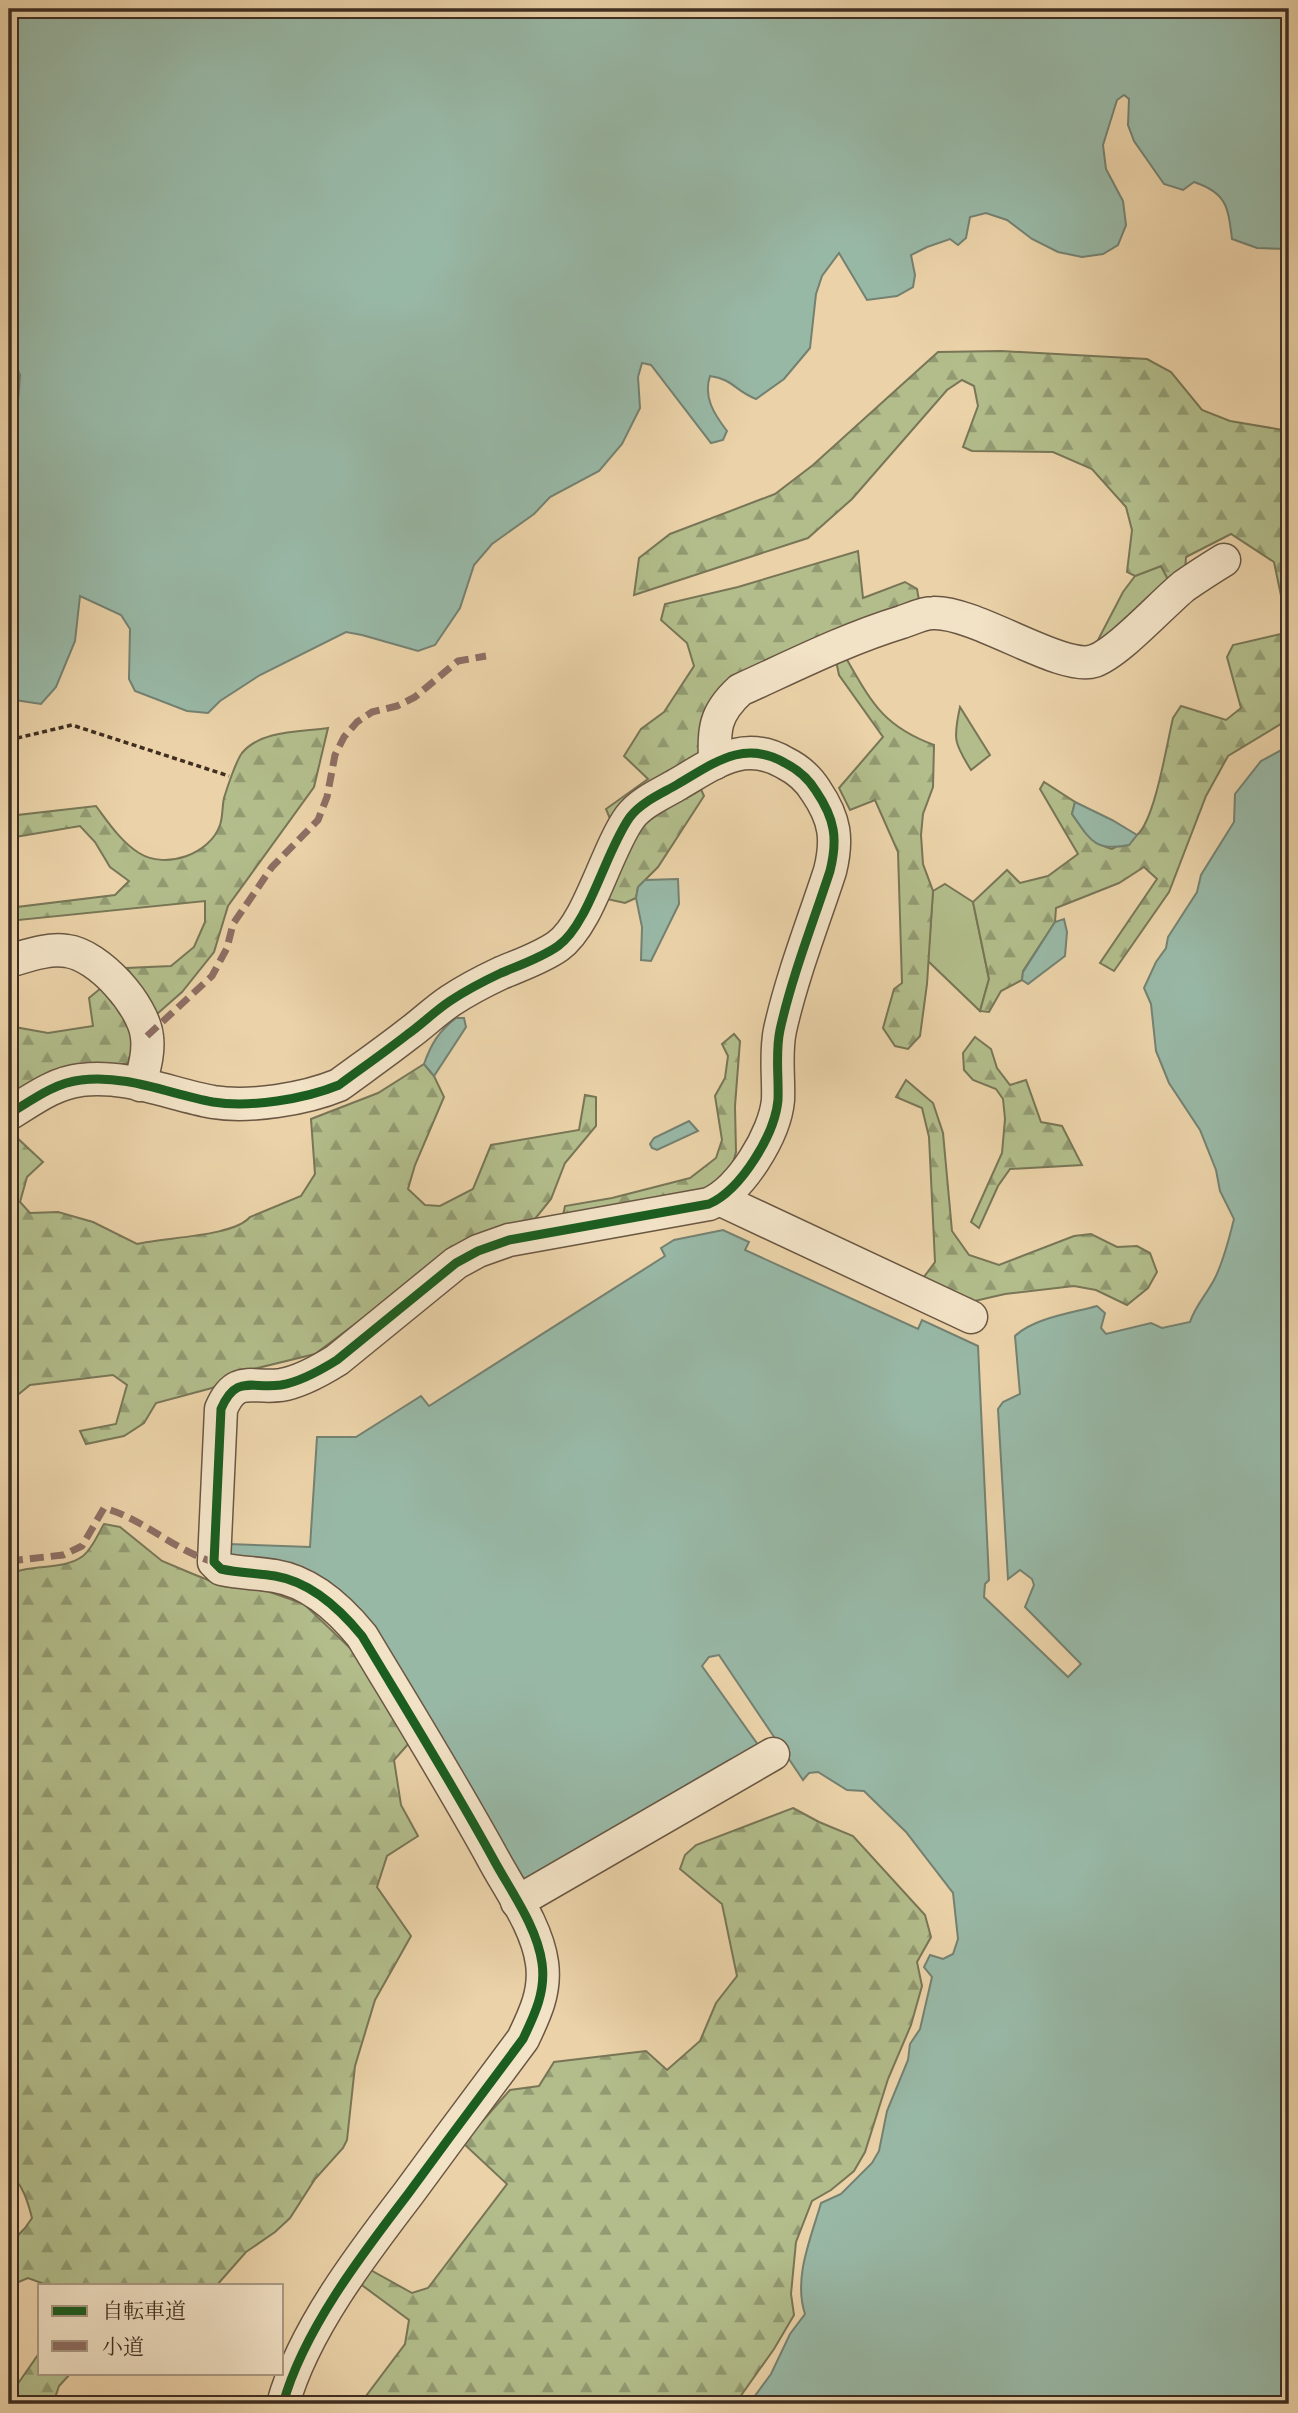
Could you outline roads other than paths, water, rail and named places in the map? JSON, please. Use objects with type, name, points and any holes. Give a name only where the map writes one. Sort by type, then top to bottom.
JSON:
[{"type":"street","points":[[715,762],[714,740],[718,718],[724,705],[740,690],[867,634],[931,613],[944,614],[1006,635],[1048,653],[1090,663],[1116,647],[1185,586],[1224,560]]},
{"type":"street","points":[[9,1114],[52,1087],[81,1080],[140,1085],[215,1102],[247,1104],[319,1093],[339,1085],[450,1001],[560,945],[571,934],[582,915],[632,814],[650,800],[715,762],[736,754],[755,752],[773,756],[807,777],[822,799],[833,824],[836,847],[780,1030],[778,1102],[772,1124],[745,1175],[719,1199],[709,1204],[509,1240],[478,1251],[456,1263],[337,1360],[282,1385],[244,1385],[233,1388],[221,1409],[214,1562],[221,1569],[293,1580],[341,1611],[369,1647],[466,1809],[517,1902],[537,1943],[542,1964],[543,1985],[537,2010],[523,2039],[369,2243],[304,2349],[288,2384],[283,2404]]},
{"type":"street","points":[[9,961],[41,952],[67,951],[88,958],[118,984],[142,1019],[147,1036],[147,1056],[140,1085]]},
{"type":"street","points":[[719,1199],[971,1317]]},
{"type":"street","points":[[517,1902],[773,1754]]}]
